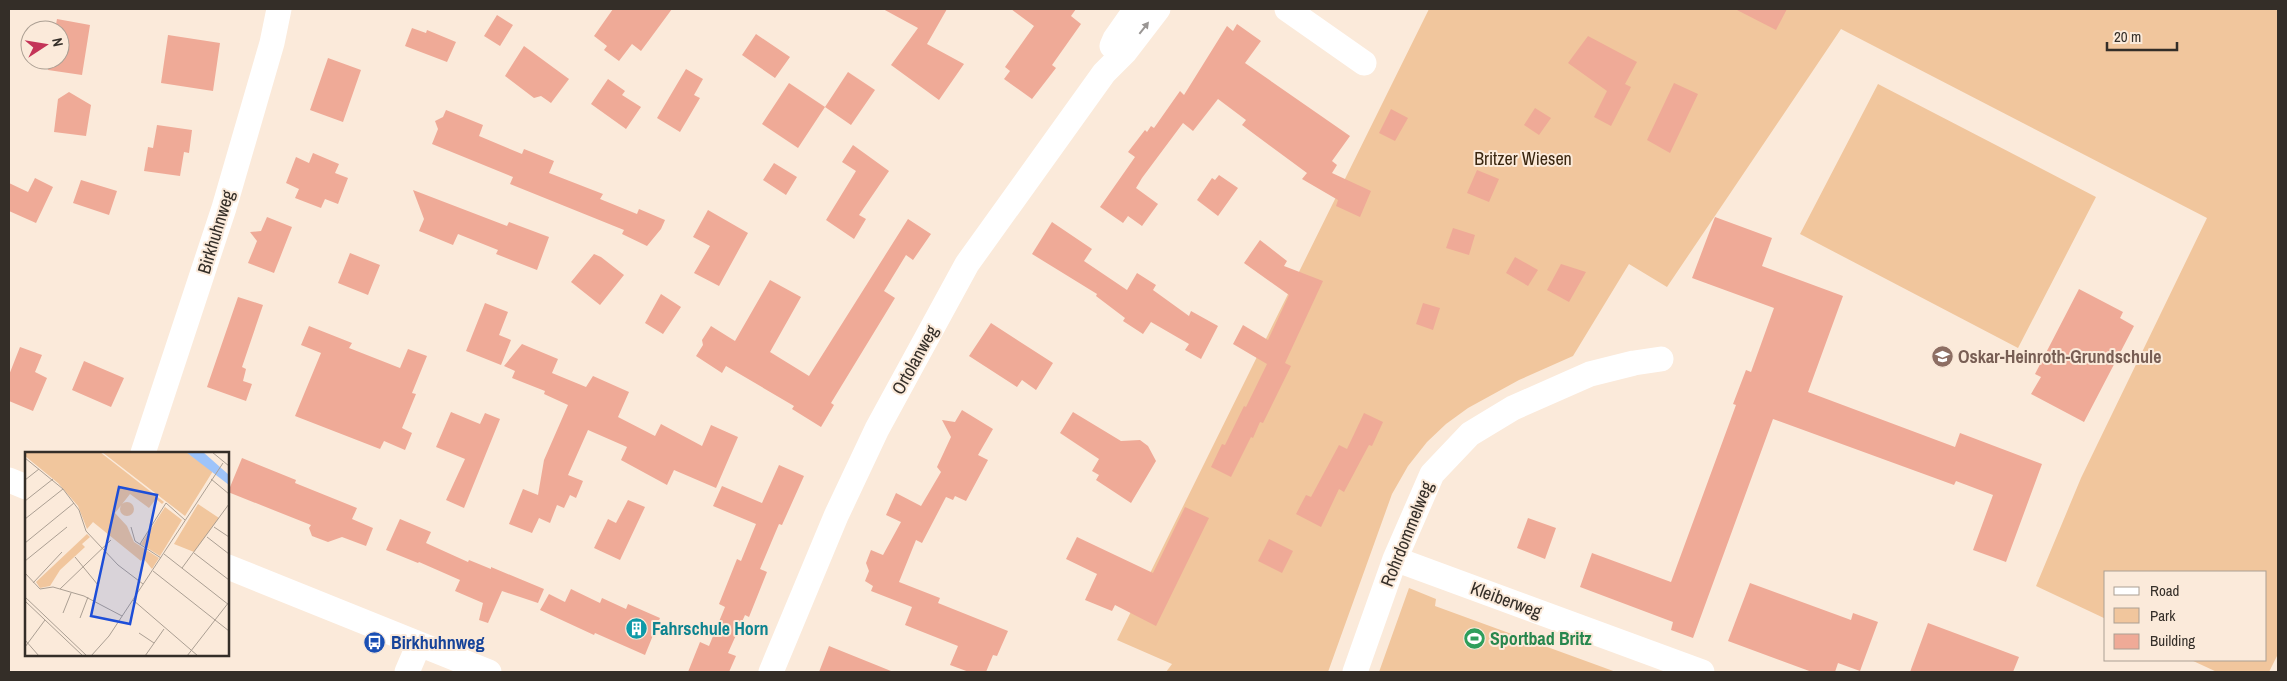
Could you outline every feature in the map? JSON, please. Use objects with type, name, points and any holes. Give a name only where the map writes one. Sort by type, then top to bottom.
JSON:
[{"type":"street","name":"Birkhuhnweg","points":[[144,452],[224,208],[272,43],[279,9]]},
{"type":"street","name":"Ortolanweg","points":[[1104,73],[1114,39],[1136,9]]},
{"type":"street","name":"Ortolanweg","points":[[771,672],[836,516],[877,429],[967,264],[1104,73],[1125,52],[1158,9]]},
{"type":"street","points":[[1287,9],[1364,63]]},
{"type":"street","name":"Rohrdommelweg","points":[[1354,672],[1395,559],[1432,474],[1470,434],[1513,408],[1590,374],[1634,363],[1661,360]]},
{"type":"street","points":[[9,480],[25,487]]},
{"type":"street","name":"Kleiberweg","points":[[1395,559],[1702,672]]},
{"type":"street","points":[[229,567],[489,672]]},
{"type":"street","points":[[407,672],[419,644]]},
{"type":"green space","name":"Britzer Wiesen","points":[[1429,9],[2278,9],[2278,654],[2269,672],[2217,672],[2193,661],[2267,661],[2267,571],[2104,571],[2104,618],[2036,586],[2081,478],[2207,218],[1841,29],[1667,287],[1629,264],[1573,356],[1519,380],[1468,408],[1446,424],[1427,442],[1408,466],[1392,494],[1328,672],[1166,672],[1172,664],[1117,640]]},
{"type":"green space","points":[[1878,84],[2096,197],[2018,348],[1800,234]]},
{"type":"green space","name":"Sportbad Britz","points":[[1409,588],[1436,599],[1435,606],[1616,672],[1379,672]]},
{"type":"building","points":[[613,9],[672,9],[641,51],[632,44],[619,61],[604,50],[607,46],[594,36]]},
{"type":"building","points":[[883,9],[947,9],[927,44],[964,64],[939,100],[891,65],[918,28]]},
{"type":"building","points":[[1011,9],[1076,9],[1071,16],[1081,24],[1052,65],[1056,68],[1032,99],[1004,79],[1010,71],[1005,67],[1034,26]]},
{"type":"building","points":[[1735,9],[1787,9],[1776,30]]},
{"type":"building","points":[[497,15],[513,25],[500,46],[484,36]]},
{"type":"building","points":[[70,21],[90,25],[82,75],[48,70],[70,70]]},
{"type":"building","points":[[1237,24],[1261,41],[1245,63],[1350,136],[1332,161],[1337,165],[1332,173],[1371,191],[1360,217],[1336,206],[1338,200],[1302,179],[1307,173],[1242,125],[1246,120],[1218,99],[1193,131],[1183,123],[1136,188],[1158,204],[1142,226],[1128,216],[1123,223],[1100,207],[1135,157],[1128,152],[1145,130],[1147,132],[1151,126],[1154,128],[1180,91],[1184,95],[1227,26],[1233,31]]},
{"type":"building","points":[[412,28],[426,33],[427,30],[456,42],[447,62],[405,46]]},
{"type":"building","points":[[756,34],[790,57],[775,78],[742,55]]},
{"type":"building","points":[[168,35],[220,43],[213,91],[161,83]]},
{"type":"building","points":[[1588,36],[1637,62],[1625,84],[1631,87],[1611,126],[1594,117],[1607,91],[1568,63]]},
{"type":"building","points":[[524,46],[569,79],[551,103],[541,96],[534,98],[505,76]]},
{"type":"building","points":[[328,58],[361,70],[343,122],[310,110]]},
{"type":"building","points":[[686,69],[703,79],[694,95],[700,98],[680,132],[657,118]]},
{"type":"building","points":[[848,72],[875,90],[851,125],[825,107]]},
{"type":"building","points":[[608,79],[625,91],[622,95],[641,107],[626,129],[591,104]]},
{"type":"building","points":[[789,83],[825,107],[798,148],[762,124]]},
{"type":"building","points":[[1674,83],[1698,94],[1670,153],[1647,140]]},
{"type":"building","points":[[69,92],[91,105],[86,136],[54,132],[58,99]]},
{"type":"building","points":[[1535,108],[1551,118],[1539,135],[1524,125]]},
{"type":"building","points":[[1391,109],[1408,118],[1395,141],[1379,133]]},
{"type":"building","points":[[446,110],[483,125],[479,136],[522,154],[524,149],[554,161],[549,173],[603,194],[600,199],[637,214],[639,209],[665,220],[661,229],[647,246],[622,234],[624,230],[510,184],[513,177],[432,144],[438,129],[435,121],[443,117]]},
{"type":"building","points":[[157,125],[192,130],[189,153],[184,152],[180,176],[144,171],[148,147],[153,148]]},
{"type":"building","points":[[853,145],[889,171],[859,215],[866,219],[854,239],[826,220],[856,171],[842,162]]},
{"type":"building","points":[[313,153],[339,164],[335,173],[348,178],[338,204],[325,199],[321,208],[295,198],[299,189],[286,183],[296,157],[309,163]]},
{"type":"building","points":[[774,163],[797,177],[786,195],[763,180]]},
{"type":"building","points":[[1477,170],[1499,179],[1489,202],[1467,193]]},
{"type":"building","points":[[1219,175],[1238,188],[1218,216],[1197,200],[1212,178],[1215,180]]},
{"type":"building","points":[[35,178],[53,187],[36,223],[9,211],[9,183],[28,192]]},
{"type":"building","points":[[81,180],[117,191],[109,215],[73,203]]},
{"type":"building","points":[[413,190],[507,226],[509,222],[549,237],[537,270],[496,254],[498,250],[458,234],[453,245],[419,231],[424,219]]},
{"type":"building","points":[[708,210],[748,233],[719,286],[694,273],[710,246],[693,237]]},
{"type":"building","points":[[267,217],[292,227],[274,273],[248,263],[257,241],[250,232],[261,231]]},
{"type":"building","points":[[1715,217],[1772,238],[1762,266],[1843,296],[1808,392],[1955,447],[1960,433],[2042,464],[2006,562],[1973,550],[1993,495],[1956,481],[1954,485],[1773,419],[1693,638],[1671,630],[1673,622],[1580,587],[1592,553],[1671,582],[1736,405],[1733,404],[1746,370],[1751,372],[1774,308],[1692,278]]},
{"type":"building","points":[[908,219],[931,234],[913,260],[906,255],[884,291],[895,298],[831,403],[834,405],[821,427],[792,409],[794,406],[726,366],[722,373],[696,356],[703,345],[702,340],[711,326],[735,341],[770,280],[801,297],[770,352],[809,376]]},
{"type":"building","points":[[1052,222],[1092,249],[1084,261],[1127,290],[1137,273],[1156,285],[1153,290],[1189,316],[1191,311],[1218,326],[1201,359],[1185,350],[1189,344],[1151,322],[1143,334],[1123,321],[1125,318],[1096,296],[1097,294],[1032,254]]},
{"type":"building","points":[[1453,228],[1475,235],[1469,255],[1446,248]]},
{"type":"building","points":[[1260,240],[1287,261],[1284,266],[1323,281],[1285,363],[1291,366],[1263,423],[1260,422],[1253,438],[1251,437],[1231,477],[1211,467],[1222,444],[1225,445],[1244,406],[1246,407],[1267,364],[1233,344],[1243,325],[1268,340],[1289,295],[1244,263]]},
{"type":"building","points":[[350,253],[380,265],[368,295],[338,283]]},
{"type":"building","points":[[594,254],[601,257],[624,275],[600,305],[571,282]]},
{"type":"building","points":[[1515,257],[1538,270],[1528,286],[1506,273]]},
{"type":"building","points":[[1561,264],[1586,272],[1569,302],[1547,290]]},
{"type":"building","points":[[2079,289],[2123,312],[2120,318],[2134,326],[2084,422],[2031,394],[2041,377],[2035,374]]},
{"type":"building","points":[[661,294],[681,307],[663,334],[645,323]]},
{"type":"building","points":[[238,297],[263,305],[242,367],[246,369],[243,381],[252,384],[246,401],[207,387]]},
{"type":"building","points":[[485,303],[508,312],[499,335],[511,340],[501,365],[466,351]]},
{"type":"building","points":[[1423,303],[1440,308],[1433,330],[1416,324]]},
{"type":"building","points":[[991,323],[1053,363],[1036,390],[1022,380],[1017,387],[969,356]]},
{"type":"building","points":[[309,326],[352,343],[349,348],[400,368],[408,349],[427,356],[412,393],[416,394],[402,428],[412,433],[405,450],[384,441],[380,449],[295,416],[321,353],[301,345]]},
{"type":"building","points":[[522,344],[558,359],[552,373],[586,387],[593,376],[629,392],[618,417],[655,436],[661,424],[702,446],[711,425],[738,437],[716,488],[674,470],[667,485],[621,460],[627,447],[588,430],[568,475],[583,481],[576,498],[570,495],[564,508],[557,505],[550,523],[539,518],[532,533],[509,524],[523,489],[538,495],[544,460],[568,405],[544,394],[545,391],[512,378],[515,371],[504,366]]},
{"type":"building","points":[[20,347],[42,355],[35,372],[47,378],[33,411],[9,401],[9,375]]},
{"type":"building","points":[[84,361],[124,378],[111,407],[72,390]]},
{"type":"building","points":[[962,410],[993,429],[978,455],[988,460],[966,501],[955,496],[953,500],[946,497],[922,543],[916,540],[899,582],[940,598],[938,603],[1008,631],[997,656],[993,655],[986,672],[969,672],[950,665],[958,646],[905,625],[912,607],[871,591],[873,586],[865,581],[869,571],[866,563],[871,550],[883,555],[901,522],[886,515],[896,493],[921,506],[941,472],[937,467],[951,437],[942,420],[955,422]]},
{"type":"building","points":[[451,412],[480,424],[485,413],[500,419],[464,508],[446,500],[465,459],[436,447]]},
{"type":"building","points":[[1073,412],[1121,441],[1140,440],[1148,446],[1156,461],[1131,503],[1096,480],[1099,475],[1092,471],[1099,459],[1060,433]]},
{"type":"building","points":[[1364,413],[1383,422],[1372,446],[1369,445],[1344,492],[1339,489],[1321,527],[1296,514],[1306,495],[1311,497],[1339,445],[1347,449]]},
{"type":"building","points":[[242,458],[296,480],[295,483],[357,508],[352,519],[373,528],[366,546],[342,537],[328,542],[312,536],[309,528],[311,525],[229,492]]},
{"type":"building","points":[[779,465],[804,476],[782,525],[779,524],[760,569],[767,572],[749,617],[745,615],[728,653],[736,656],[729,672],[688,672],[700,642],[709,646],[725,607],[719,604],[737,559],[741,561],[756,524],[713,506],[722,486],[762,503]]},
{"type":"building","points":[[628,500],[645,507],[620,560],[594,548],[608,519],[616,523]]},
{"type":"building","points":[[1185,507],[1209,518],[1156,626],[1115,605],[1112,611],[1085,600],[1097,574],[1066,559],[1077,537],[1153,573]]},
{"type":"building","points":[[1528,518],[1556,528],[1545,559],[1517,548]]},
{"type":"building","points":[[400,519],[431,532],[426,543],[468,562],[469,560],[491,569],[491,567],[544,589],[538,603],[502,591],[488,623],[479,620],[483,603],[455,591],[460,580],[386,550]]},
{"type":"building","points":[[1269,539],[1293,551],[1282,573],[1258,561]]},
{"type":"building","points":[[1750,583],[1851,620],[1853,613],[1878,622],[1860,671],[1838,663],[1835,672],[1812,672],[1728,641]]},
{"type":"building","points":[[571,589],[600,603],[602,598],[626,609],[628,604],[660,618],[645,655],[595,633],[594,635],[540,610],[549,594],[565,602]]},
{"type":"building","points":[[1928,623],[2019,657],[2013,672],[1910,672]]},
{"type":"building","points":[[829,646],[891,671],[891,672],[819,672]]},
{"type":"place","name":"Oskar-Heinroth-Grundschule","points":[[1942,357]]},
{"type":"place","name":"Fahrschule Horn","points":[[636,629]]},
{"type":"place","name":"Sportbad Britz","points":[[1474,639]]},
{"type":"place","name":"Birkhuhnweg","points":[[375,643]]}]
